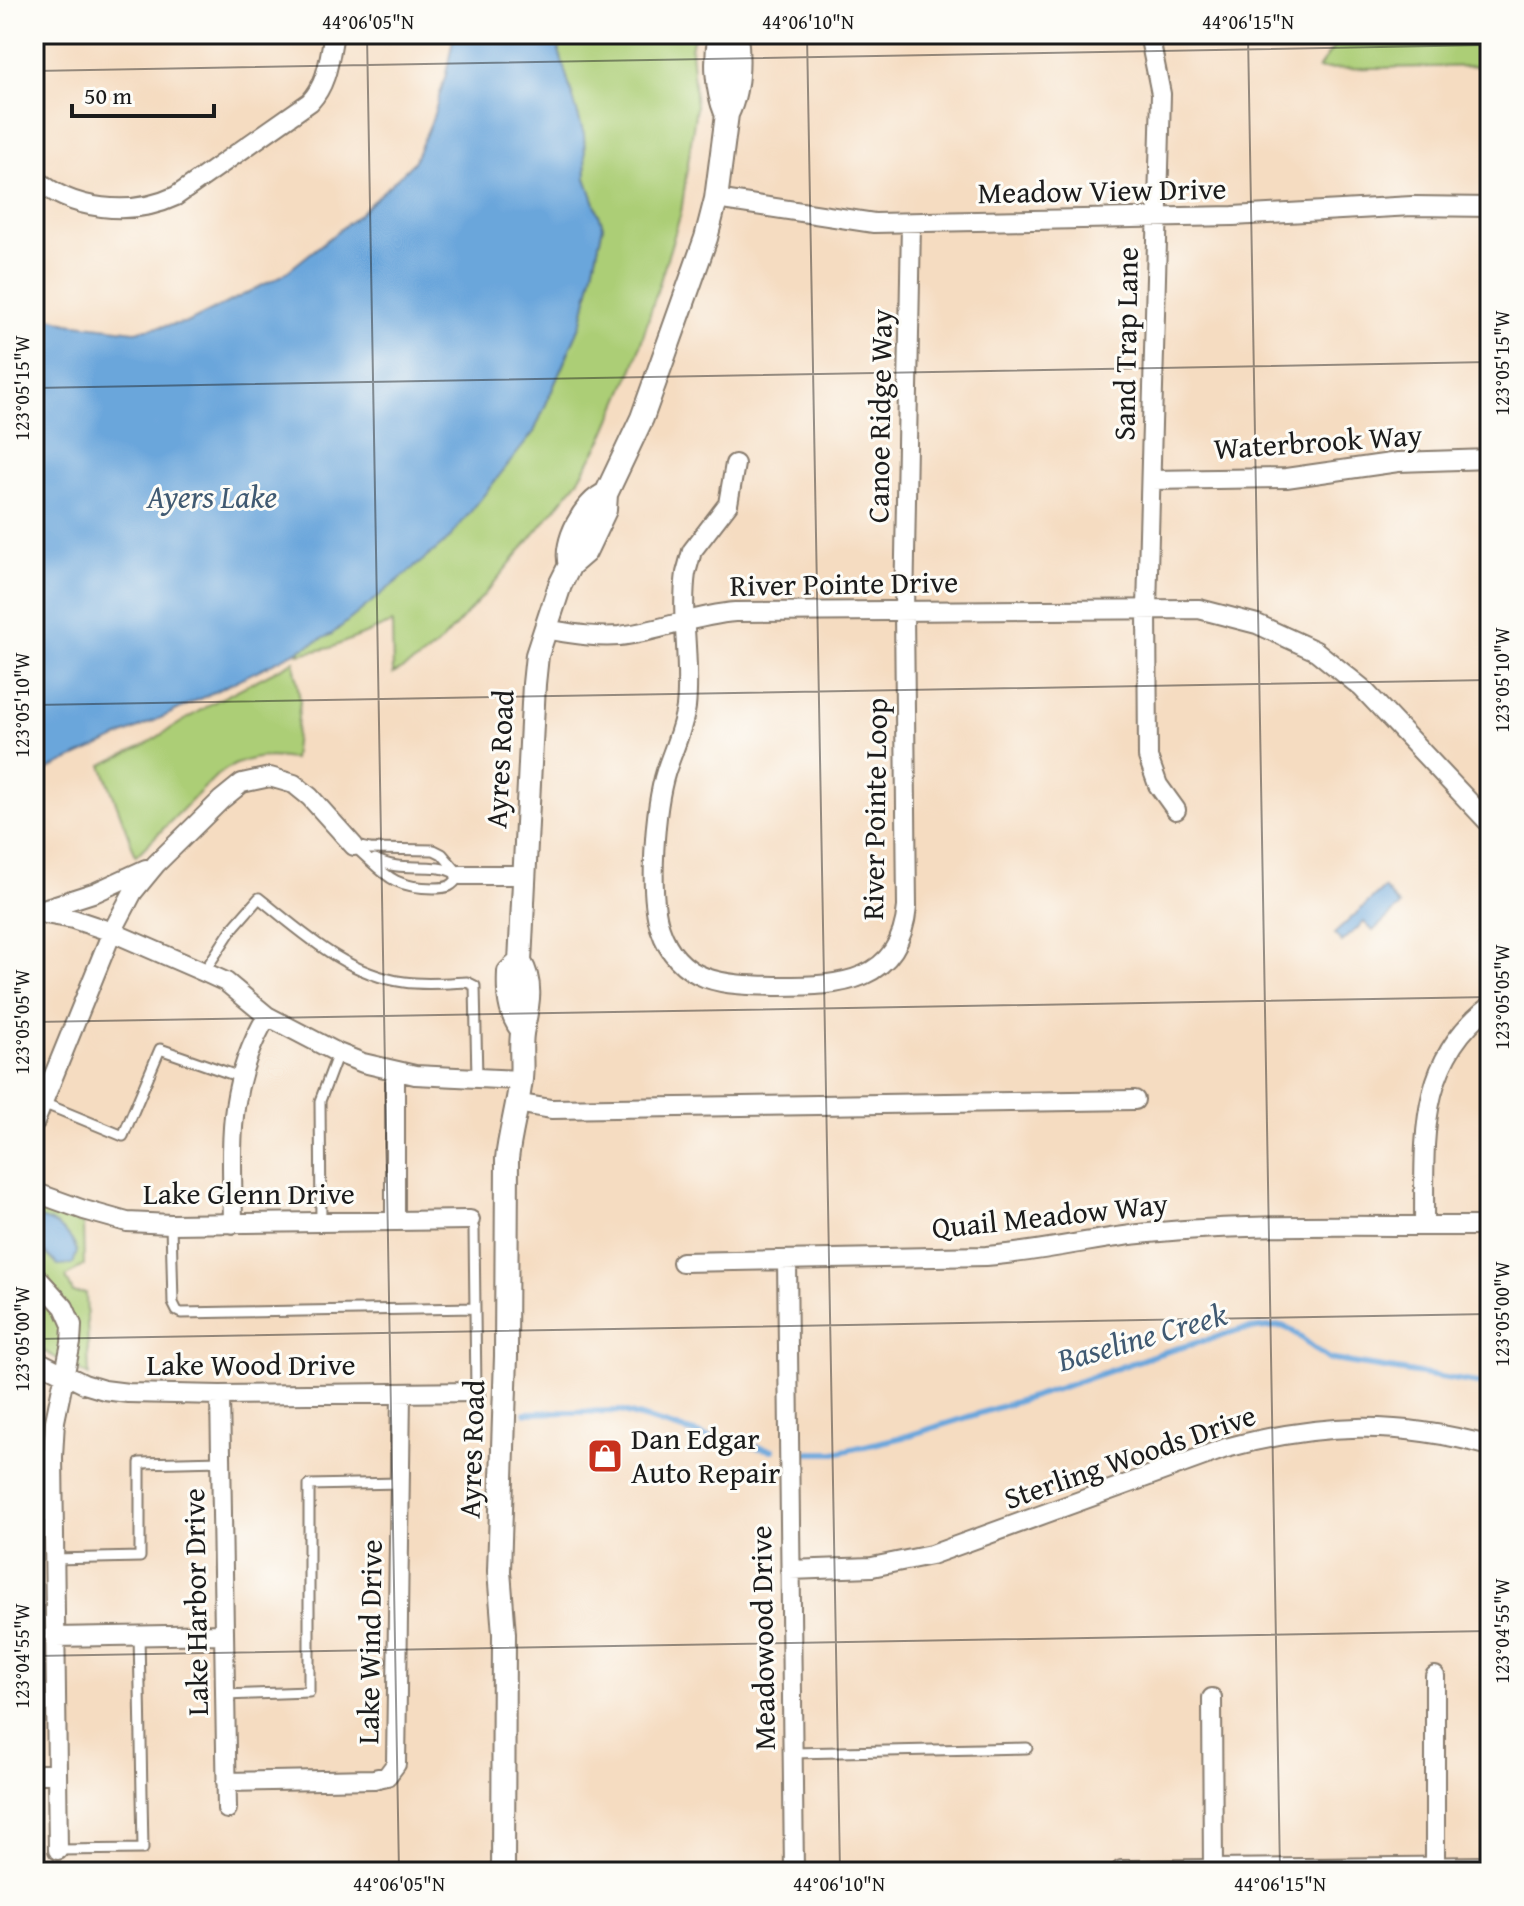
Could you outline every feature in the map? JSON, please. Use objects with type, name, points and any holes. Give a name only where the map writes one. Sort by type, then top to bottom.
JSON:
[{"type":"street","points":[[34,177],[43,186],[63,196],[106,208],[147,207],[176,196],[310,102],[326,77],[334,34]]},
{"type":"street","name":"Ayres Road","points":[[720,34],[717,66],[721,101],[727,114]]},
{"type":"street","name":"Ayres Road","points":[[503,1872],[504,1634],[499,1571],[506,1356],[507,1159],[521,1080],[522,1030],[527,1016],[528,975],[520,962],[534,684],[544,629],[570,565],[568,546],[590,503],[606,494],[642,418],[706,238],[716,199],[727,114],[733,102],[738,70],[736,34]]},
{"type":"street","name":"Sand Trap Lane","points":[[1147,608],[1161,94],[1149,34]]},
{"type":"street","name":"Meadow View Drive","points":[[716,199],[837,219],[911,223],[1157,218],[1403,207],[1490,207]]},
{"type":"street","name":"Canoe Ridge Way","points":[[904,611],[911,223]]},
{"type":"street","name":"Waterbrook Way","points":[[1151,480],[1286,478],[1398,462],[1490,459]]},
{"type":"street","name":"River Pointe Loop","points":[[735,464],[728,504],[692,551],[688,561],[684,620],[686,710],[657,810],[655,892],[659,927],[679,961],[705,979],[732,985],[821,986],[851,981],[880,964],[893,951],[906,921],[904,611]]},
{"type":"street","points":[[1147,608],[1148,757],[1158,785],[1176,810]]},
{"type":"street","name":"River Pointe Drive","points":[[544,629],[584,636],[618,636],[684,620],[735,612],[1199,609],[1287,636],[1316,651],[1362,688],[1490,824]]},
{"type":"street","points":[[34,1124],[112,932],[133,892],[156,864],[221,800],[242,783],[270,777],[294,784],[354,846]]},
{"type":"street","points":[[34,912],[96,892],[156,864]]},
{"type":"street","points":[[460,875],[523,875]]},
{"type":"street","points":[[34,912],[73,919],[112,932],[226,982],[267,1016],[338,1053],[415,1075],[521,1080]]},
{"type":"street","points":[[1424,1225],[1425,1130],[1431,1092],[1449,1050],[1478,1015],[1490,1006]]},
{"type":"street","points":[[233,1224],[233,1107],[250,1045],[267,1016]]},
{"type":"street","points":[[395,1071],[395,1221]]},
{"type":"street","points":[[516,1103],[551,1109],[1135,1100]]},
{"type":"street","name":"Lake Glenn Drive","points":[[34,1192],[127,1222],[233,1224],[470,1220]]},
{"type":"street","name":"Quail Meadow Way","points":[[682,1262],[1000,1255],[1146,1233],[1195,1230],[1490,1226]]},
{"type":"street","name":"Meadowood Drive","points":[[787,1260],[794,1872]]},
{"type":"street","points":[[34,1274],[64,1307],[72,1325],[55,1421],[53,1457],[58,1850]]},
{"type":"street","name":"Lake Wood Drive","points":[[34,1359],[63,1376],[104,1390],[220,1395],[476,1392]]},
{"type":"street","name":"Lake Wind Drive","points":[[226,1782],[374,1779],[387,1776],[392,1771],[398,1757],[401,1393]]},
{"type":"street","name":"Lake Harbor Drive","points":[[220,1395],[227,1809]]},
{"type":"street","name":"Sterling Woods Drive","points":[[790,1570],[872,1567],[931,1555],[1226,1448],[1321,1428],[1384,1427],[1453,1436],[1490,1446]]},
{"type":"street","points":[[55,1637],[224,1634]]},
{"type":"street","points":[[1435,1676],[1435,1868]]},
{"type":"street","points":[[1212,1698],[1213,1871]]},
{"type":"street","points":[[34,1774],[57,1774]]},
{"type":"street","points":[[1122,1872],[1490,1868]]},
{"type":"lane","points":[[354,846],[389,866],[444,868],[460,875]]},
{"type":"lane","points":[[354,846],[405,886],[447,888],[455,884],[460,875]]},
{"type":"lane","points":[[354,846],[434,850],[442,854],[460,875]]},
{"type":"lane","points":[[204,972],[232,929],[259,898],[329,953],[359,968],[404,982],[467,982],[475,986],[477,1078]]},
{"type":"lane","points":[[43,1103],[123,1136],[160,1049],[240,1077]]},
{"type":"lane","points":[[321,1222],[320,1101],[338,1053]]},
{"type":"lane","points":[[470,1220],[474,1229],[476,1392]]},
{"type":"lane","points":[[171,1224],[173,1303],[181,1313],[475,1308]]},
{"type":"lane","points":[[54,1559],[140,1557],[140,1463],[221,1461]]},
{"type":"lane","points":[[225,1695],[309,1692],[309,1485],[400,1483]]},
{"type":"lane","points":[[58,1850],[143,1849],[139,1634]]},
{"type":"lane","points":[[793,1753],[1027,1748]]},
{"type":"green space","points":[[557,34],[694,34],[691,50],[696,107],[681,213],[634,366],[603,438],[578,481],[484,595],[439,644],[393,674],[392,623],[330,648],[298,654],[302,648],[332,634],[534,432],[582,321],[603,226],[586,178],[584,135],[557,44]]},
{"type":"green space","points":[[1343,34],[1490,34],[1490,66],[1318,69]]},
{"type":"green space","points":[[294,661],[300,701],[293,759],[254,759],[226,769],[136,856],[102,765],[143,746],[212,703]]},
{"type":"green space","points":[[34,1206],[83,1224],[84,1265],[66,1277],[73,1293],[86,1293],[89,1376],[34,1346]]},
{"type":"water","name":"Ayers Lake","points":[[454,34],[557,34],[557,44],[584,135],[586,178],[603,226],[582,321],[534,432],[448,540],[332,634],[34,776],[34,313],[68,323],[135,331],[189,322],[283,275],[357,216],[414,162],[432,120]]},
{"type":"water","points":[[1384,888],[1400,906],[1373,931],[1364,922],[1342,942],[1334,934]]},
{"type":"water","points":[[34,1220],[50,1221],[67,1234],[77,1252],[73,1264],[58,1265],[34,1243]]},
{"type":"waterway","name":"Baseline Creek","points":[[805,1453],[835,1453],[907,1436],[1158,1354],[1241,1330],[1267,1327],[1282,1326],[1291,1330],[1328,1359],[1490,1385]]},
{"type":"waterway","name":"Baseline Creek","points":[[525,1413],[620,1411],[721,1441],[773,1450]]},
{"type":"place","name":"Dan Edgar Auto Repair","points":[[605,1456]]}]
